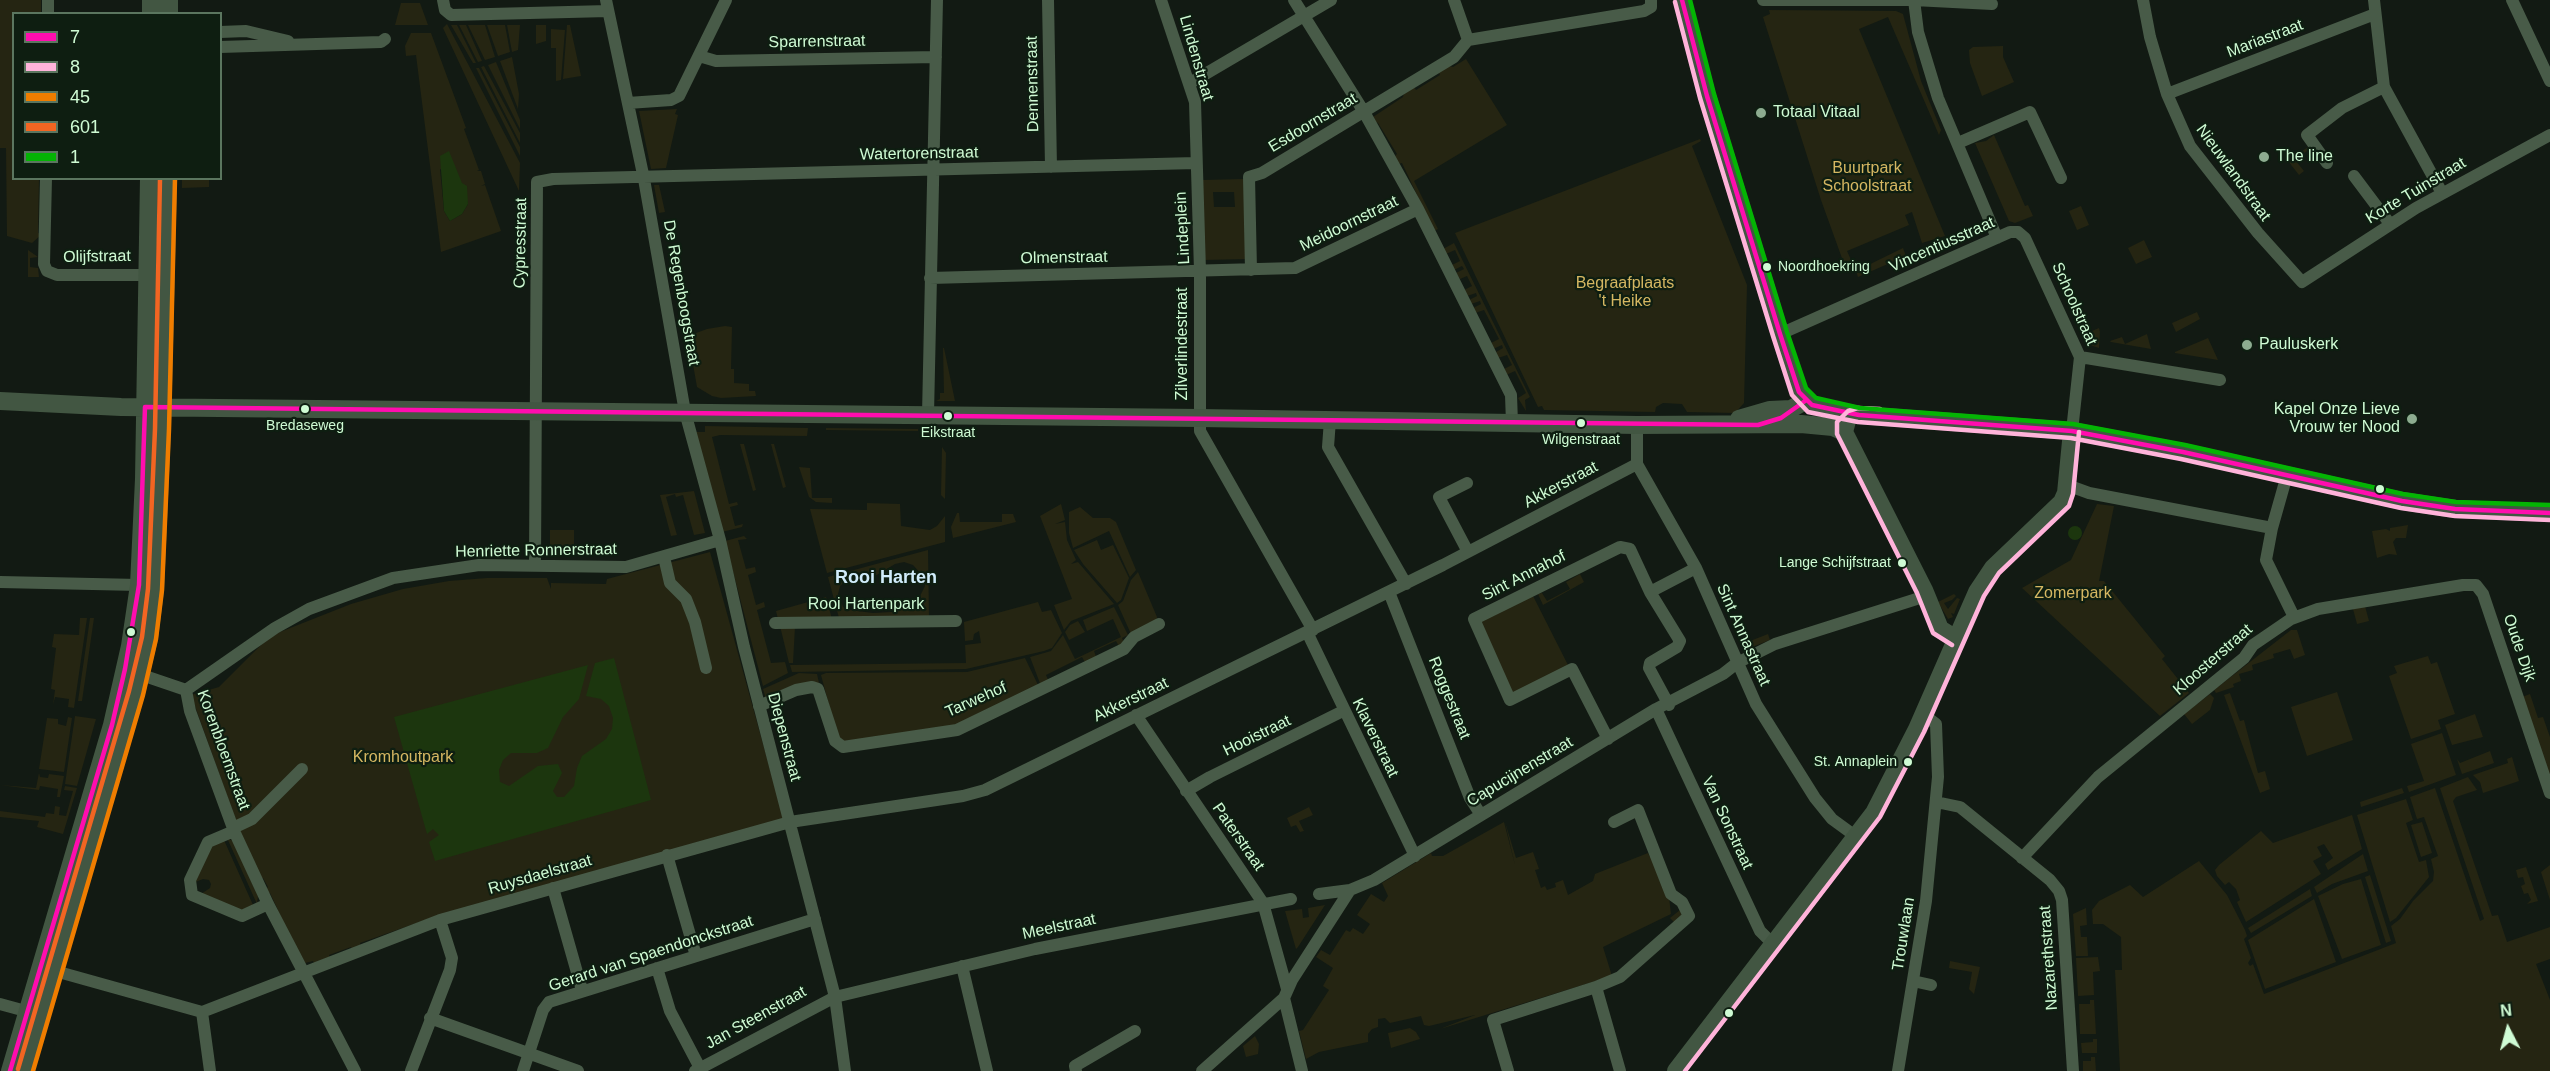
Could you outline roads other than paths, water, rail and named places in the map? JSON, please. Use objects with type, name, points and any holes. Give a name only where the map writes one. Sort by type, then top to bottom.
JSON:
[{"type":"street","points":[[443,0],[445,10],[451,15],[607,6]]},
{"type":"street","points":[[628,103],[675,99],[683,91],[726,0]]},
{"type":"street","points":[[928,415],[937,0]]},
{"type":"street","name":"Dennenstraat","points":[[1048,0],[1051,167]]},
{"type":"street","name":"Lindenstraat","points":[[1161,0],[1195,102],[1196,163]]},
{"type":"street","points":[[1294,0],[1364,112],[1418,209],[1511,394],[1512,423]]},
{"type":"street","points":[[1190,83],[1331,0]]},
{"type":"street","points":[[1454,0],[1468,40],[1644,11],[1650,7],[1651,0]]},
{"type":"street","points":[[1689,0],[1682,0],[1707,96],[1799,392],[1798,405],[1781,418],[1758,425]]},
{"type":"street","points":[[1763,0],[1927,0],[1992,4]]},
{"type":"street","points":[[1914,0],[1918,32],[1927,68],[1997,238]]},
{"type":"street","name":"Nieuwlandstraat","points":[[2143,0],[2150,37],[2167,94],[2190,146],[2258,233],[2302,282]]},
{"type":"street","points":[[2374,0],[2384,87],[2442,193]]},
{"type":"street","points":[[2512,0],[2550,81]]},
{"type":"street","name":"De Regenboogstraat","points":[[607,6],[644,179],[685,412]]},
{"type":"street","name":"Mariastraat","points":[[2167,94],[2375,14]]},
{"type":"street","points":[[222,32],[246,31],[304,44]]},
{"type":"street","points":[[222,47],[381,42],[385,39]]},
{"type":"street","name":"Esdoornstraat","points":[[1251,270],[1249,177],[1262,173],[1454,57],[1468,40]]},
{"type":"street","name":"Sparrenstraat","points":[[699,56],[716,61],[936,57]]},
{"type":"street","points":[[2327,163],[2307,135],[2342,108],[2384,87]]},
{"type":"street","points":[[1958,143],[2030,112],[2061,178]]},
{"type":"street","name":"Korte Tuinstraat","points":[[2302,282],[2442,193],[2550,135]]},
{"type":"street","name":"Watertorenstraat","points":[[644,179],[1196,163]]},
{"type":"street","name":"Lindeplein","points":[[1196,163],[1200,271],[1294,268]]},
{"type":"street","points":[[2354,176],[2390,225]]},
{"type":"street","name":"Cypresstraat","points":[[535,412],[537,182],[553,179],[644,179]]},
{"type":"street","name":"Olijfstraat","points":[[46,180],[44,264],[47,271],[57,275],[148,275]]},
{"type":"street","points":[[10,1071],[55,971],[154,590],[154,407],[148,275],[149,180]]},
{"type":"street","points":[[25,1071],[34,1014],[112,725],[133,672],[154,407],[168,180]]},
{"type":"street","name":"Meidoornstraat","points":[[1294,268],[1418,209]]},
{"type":"street","name":"Vincentiusstraat","points":[[1780,334],[1997,238],[2018,232]]},
{"type":"street","name":"Schoolstraat","points":[[2018,232],[2025,238],[2080,357],[2072,431]]},
{"type":"street","name":"Olmenstraat","points":[[930,278],[1200,271]]},
{"type":"street","name":"Zilverlindestraat","points":[[1200,271],[1200,418]]},
{"type":"street","points":[[2080,357],[2220,380]]},
{"type":"street","points":[[0,401],[154,407],[1637,425],[1821,425],[1844,432]]},
{"type":"street","points":[[1716,424],[1798,405],[1859,415],[2072,431],[2183,452],[2402,501],[2455,509],[2548,513]]},
{"type":"street","points":[[535,412],[535,565]]},
{"type":"street","name":"Diepenstraat","points":[[685,412],[720,540],[759,706],[835,997],[845,1071]]},
{"type":"street","points":[[1859,415],[1846,422],[1844,432],[1926,596],[1940,629],[1956,639]]},
{"type":"street","name":"Klaverstraat","points":[[1200,418],[1200,431],[1310,631],[1343,711],[1415,856]]},
{"type":"street","points":[[1330,420],[1328,447],[1406,584]]},
{"type":"street","name":"Sint Annastraat","points":[[1637,425],[1637,464],[1696,568],[1756,704],[1815,798],[1832,819],[1858,837]]},
{"type":"street","points":[[1676,1071],[1858,837],[1897,771],[1977,592],[1993,568],[2062,502],[2066,489],[2072,431]]},
{"type":"street","name":"Akkerstraat","points":[[790,822],[963,796],[985,790],[1406,584],[1637,464]]},
{"type":"street","points":[[2287,476],[2272,528],[2266,560],[2294,617]]},
{"type":"street","points":[[1467,483],[1439,497],[1468,552]]},
{"type":"street","points":[[2066,489],[2272,528]]},
{"type":"street","name":"Henriette Ronnerstraat","points":[[186,690],[275,628],[309,609],[393,578],[479,565],[626,567],[720,540]]},
{"type":"street","name":"Sint Annahof","points":[[1608,739],[1572,669],[1510,700],[1474,619],[1620,547],[1630,549],[1650,592],[1680,641],[1677,647],[1650,663],[1649,668],[1669,705]]},
{"type":"street","points":[[664,556],[670,583],[686,599],[695,622],[706,668]]},
{"type":"street","points":[[1650,592],[1696,568]]},
{"type":"street","points":[[0,582],[139,585]]},
{"type":"street","name":"Kloosterstraat","points":[[2022,858],[2090,785],[2244,658],[2253,645],[2294,617],[2318,609],[2476,585]]},
{"type":"street","name":"Oude Dijk","points":[[2476,585],[2482,594],[2550,793]]},
{"type":"street","name":"Roggestraat","points":[[1389,592],[1470,798],[1481,815]]},
{"type":"street","name":"Capucijnenstraat","points":[[1350,890],[1374,880],[1415,856],[1656,709],[1669,705],[1723,674],[1737,663],[1775,644],[1926,596]]},
{"type":"street","name":"Rooi Hartenpark","points":[[776,623],[956,621]]},
{"type":"street","name":"Tarwehof","points":[[759,706],[796,690],[812,687],[818,689],[835,741],[843,747],[957,730],[1124,649],[1134,637],[1159,624]]},
{"type":"street","name":"Korenbloemstraat","points":[[133,672],[186,690],[190,711],[233,829],[268,904],[355,1071]]},
{"type":"street","name":"Van Sonstraat","points":[[1656,709],[1760,931],[1774,946]]},
{"type":"street","name":"Hooistraat","points":[[1186,791],[1343,711]]},
{"type":"street","name":"Trouwlaan","points":[[1900,1071],[1936,802],[1938,733],[1934,720],[1923,714]]},
{"type":"street","name":"Paterstraat","points":[[1136,715],[1263,903],[1286,993],[1302,1071]]},
{"type":"street","points":[[233,829],[252,819],[302,769]]},
{"type":"street","name":"Nazarethstraat","points":[[1936,802],[1960,807],[2055,885],[2062,897],[2073,1071]]},
{"type":"street","points":[[1508,1071],[1493,1020],[1620,977],[1689,916],[1682,902],[1671,894],[1638,810],[1614,822]]},
{"type":"street","name":"Ruysdaelstraat","points":[[202,1012],[440,920],[790,822]]},
{"type":"street","name":"Korenbloemstraat","points":[[233,829],[208,842],[190,880],[192,895],[242,916],[268,904]]},
{"type":"street","points":[[667,855],[696,956]]},
{"type":"street","points":[[553,888],[582,990]]},
{"type":"street","points":[[1319,894],[1350,890]]},
{"type":"street","points":[[1202,1071],[1286,993],[1350,890]]},
{"type":"street","name":"Meelstraat","points":[[835,997],[962,966],[1291,899]]},
{"type":"street","points":[[411,1071],[452,958],[440,920]]},
{"type":"street","name":"Gerard van Spaendonckstraat","points":[[523,1071],[543,1010],[549,1002],[815,920]]},
{"type":"street","points":[[962,966],[987,1071]]},
{"type":"street","points":[[657,968],[670,1011],[698,1069]]},
{"type":"street","points":[[55,971],[202,1012],[210,1071]]},
{"type":"street","points":[[1913,981],[1931,985]]},
{"type":"street","points":[[1596,987],[1620,1071]]},
{"type":"street","name":"Jan Steenstraat","points":[[698,1069],[835,997]]},
{"type":"street","points":[[0,1004],[34,1014]]},
{"type":"street","points":[[430,1018],[579,1071]]},
{"type":"street","points":[[1076,1071],[1076,1066],[1134,1031]]},
{"type":"place","name":"Totaal Vitaal","points":[[1761,113]]},
{"type":"place","name":"The line","points":[[2264,157]]},
{"type":"place","name":"Noordhoekring","points":[[1767,267]]},
{"type":"place","name":"Pauluskerk","points":[[2247,345]]},
{"type":"place","name":"Bredaseweg","points":[[305,409]]},
{"type":"place","name":"Eikstraat","points":[[948,416]]},
{"type":"place","name":"Kapel Onze Lieve Vrouw ter Nood","points":[[2412,419]]},
{"type":"place","name":"Wilgenstraat","points":[[1581,423]]},
{"type":"place","name":"Lange Schijfstraat","points":[[1902,563]]},
{"type":"place","name":"St. Annaplein","points":[[1908,762]]},
{"type":"district","name":"Rooi Harten","points":[[886,578]]},
{"type":"park label","name":"Buurtpark Schoolstraat","points":[[1867,178]]},
{"type":"park label","name":"Begraafplaats 't Heike","points":[[1625,293]]},
{"type":"park label","name":"Zomerpark","points":[[2073,594]]},
{"type":"park label","name":"Kromhoutpark","points":[[403,758]]}]
